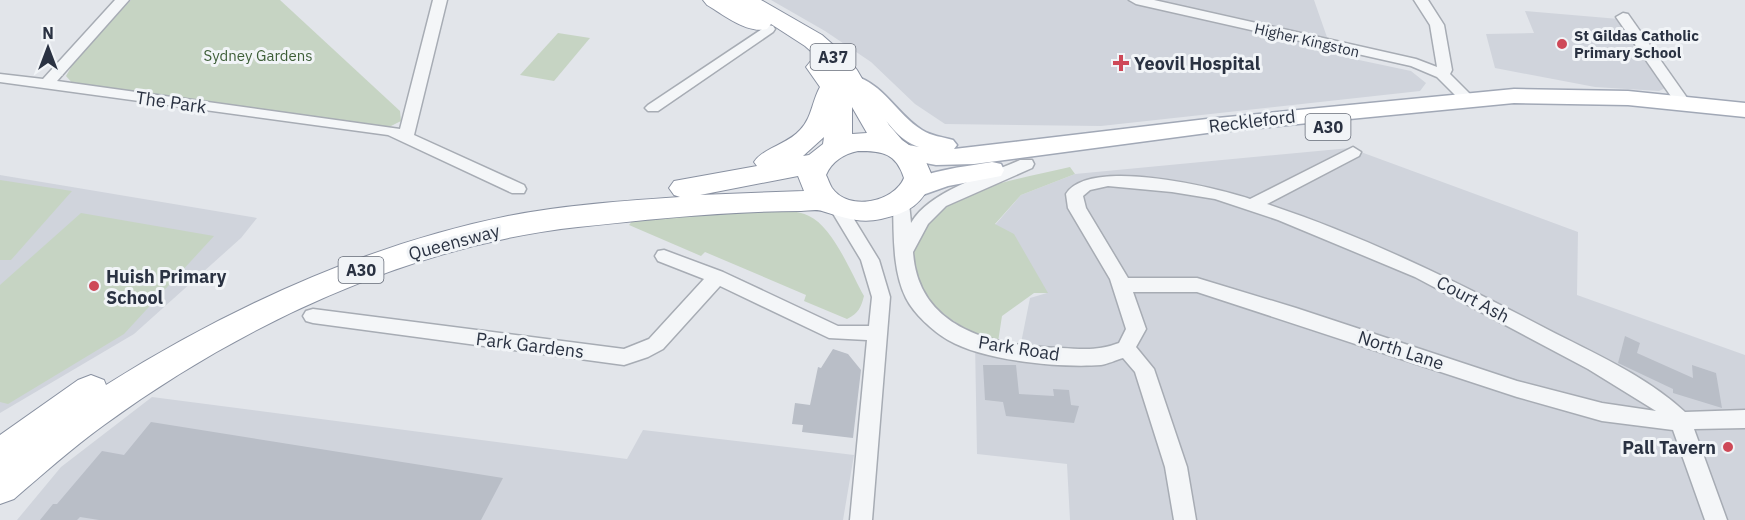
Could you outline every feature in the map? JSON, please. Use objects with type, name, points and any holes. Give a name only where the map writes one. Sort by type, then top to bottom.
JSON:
[{"type":"highway","name":"A37","points":[[716,0],[768,29],[806,54],[842,83],[874,127],[898,149]]},
{"type":"highway","name":"A37","points":[[743,0],[815,40],[832,56],[842,83],[840,106],[827,154]]},
{"type":"highway","points":[[687,188],[768,162],[800,146],[821,122],[842,83]]},
{"type":"highway","points":[[858,142],[898,149],[911,158],[918,174],[907,196],[870,212],[832,204],[813,184],[812,176],[827,154],[858,142]]},
{"type":"highway","name":"Queensway","points":[[0,457],[48,419],[123,369],[259,293],[358,251],[440,226],[491,215],[687,188],[761,175],[827,154]]},
{"type":"highway","name":"Queensway","points":[[0,487],[105,404],[171,362],[246,321],[340,278],[387,261],[494,230],[542,221],[668,207],[776,200],[832,204]]},
{"type":"main road","points":[[842,83],[879,101],[904,129],[923,141],[954,146],[1070,143]]},
{"type":"main road","name":"Reckleford","points":[[898,149],[936,157],[955,158],[1364,108],[1467,99],[1571,96],[1682,102],[1745,110]]},
{"type":"main road","name":"Reckleford","points":[[907,196],[943,179],[1026,164],[1370,122],[1495,110],[1626,110],[1745,122]]},
{"type":"street","points":[[47,84],[122,0]]},
{"type":"street","points":[[406,136],[440,0]]},
{"type":"street","name":"Higher Kingston","points":[[1136,0],[1416,63],[1442,75],[1467,99]]},
{"type":"street","points":[[1421,0],[1437,25],[1445,63],[1442,75]]},
{"type":"street","points":[[1623,17],[1682,102]]},
{"type":"street","points":[[653,108],[768,29]]},
{"type":"street","name":"The Park","points":[[0,78],[391,131],[518,189]]},
{"type":"street","points":[[1252,205],[1353,152]]},
{"type":"street","name":"Reckleford","points":[[903,254],[921,220],[940,202],[1026,164]]},
{"type":"street","name":"Court Ash","points":[[1121,285],[1077,208],[1074,194],[1085,185],[1108,181],[1172,186],[1217,194],[1252,205],[1421,272],[1658,399],[1680,421]]},
{"type":"street","name":"Park Road","points":[[907,196],[903,254],[914,296],[934,319],[955,334],[984,346],[1044,356],[1103,357],[1126,348]]},
{"type":"street","points":[[832,204],[870,260],[881,297],[861,520]]},
{"type":"street","points":[[664,256],[717,277],[836,333],[877,333]]},
{"type":"street","name":"Park Gardens","points":[[313,316],[624,357],[656,344],[717,277]]},
{"type":"street","points":[[1121,285],[1136,329],[1126,348],[1144,369],[1176,467],[1185,520]]},
{"type":"street","name":"North Lane","points":[[1121,285],[1197,285],[1289,312],[1528,392],[1602,412],[1666,421],[1745,419]]},
{"type":"street","points":[[1680,421],[1716,520]]},
{"type":"shaded area","name":"Yeovil Hospital","points":[[771,0],[1314,0],[1328,40],[1340,56],[1411,71],[1426,83],[1420,91],[1101,126],[945,124],[915,104],[871,62],[825,31]]},
{"type":"shaded area","name":"St Gildas Catholic Primary School","points":[[1525,11],[1619,19],[1665,88],[1659,91],[1595,87],[1495,68],[1486,34],[1534,33]]},
{"type":"shaded area","points":[[1350,148],[1578,232],[1577,295],[1745,355],[1745,520],[1070,520],[1067,464],[977,454],[975,342],[1021,343],[1030,298],[1047,293],[995,225],[1021,195],[1075,174]]},
{"type":"shaded area","name":"Huish Primary School","points":[[0,175],[257,218],[241,238],[134,334],[0,413]]},
{"type":"shaded area","points":[[152,397],[627,459],[643,430],[854,455],[843,520],[17,520],[61,467]]},
{"type":"green space","name":"Sydney Gardens","points":[[131,0],[280,0],[400,111],[401,121],[391,126],[373,126],[74,85],[66,76],[74,62]]},
{"type":"green space","points":[[558,33],[590,38],[554,81],[520,75]]},
{"type":"green space","points":[[1070,167],[1075,174],[1021,195],[995,224],[1014,234],[1048,293],[1034,293],[1002,316],[998,342],[979,335],[941,311],[916,279],[912,261],[917,241],[930,221],[947,205],[976,191]]},
{"type":"green space","points":[[0,180],[72,191],[11,260],[0,260]]},
{"type":"green space","points":[[772,210],[804,214],[826,230],[841,252],[864,296],[857,312],[847,319],[804,301],[806,295],[705,252],[701,256],[629,225],[635,218]]},
{"type":"green space","name":"Huish Primary School","points":[[81,213],[214,236],[124,334],[8,404],[0,402],[0,285]]},
{"type":"building","points":[[1625,336],[1640,343],[1637,353],[1693,378],[1692,365],[1716,373],[1722,408],[1673,393],[1673,389],[1618,363]]},
{"type":"building","points":[[833,349],[848,354],[861,370],[853,438],[802,432],[803,425],[792,424],[795,403],[810,405],[818,367],[821,368]]},
{"type":"building","points":[[983,365],[1016,365],[1019,394],[1054,396],[1053,389],[1069,390],[1071,405],[1079,406],[1074,423],[1006,416],[1003,402],[985,400]]},
{"type":"building","points":[[151,422],[503,478],[481,520],[99,520],[80,517],[77,520],[40,520],[53,504],[57,504],[102,451],[124,455]]},
{"type":"place","name":"St Gildas Catholic Primary School","points":[[1562,44]]},
{"type":"place","name":"Yeovil Hospital","points":[[1121,63]]},
{"type":"place","name":"Huish Primary School","points":[[94,286]]},
{"type":"place","name":"Pall Tavern","points":[[1728,447]]}]
